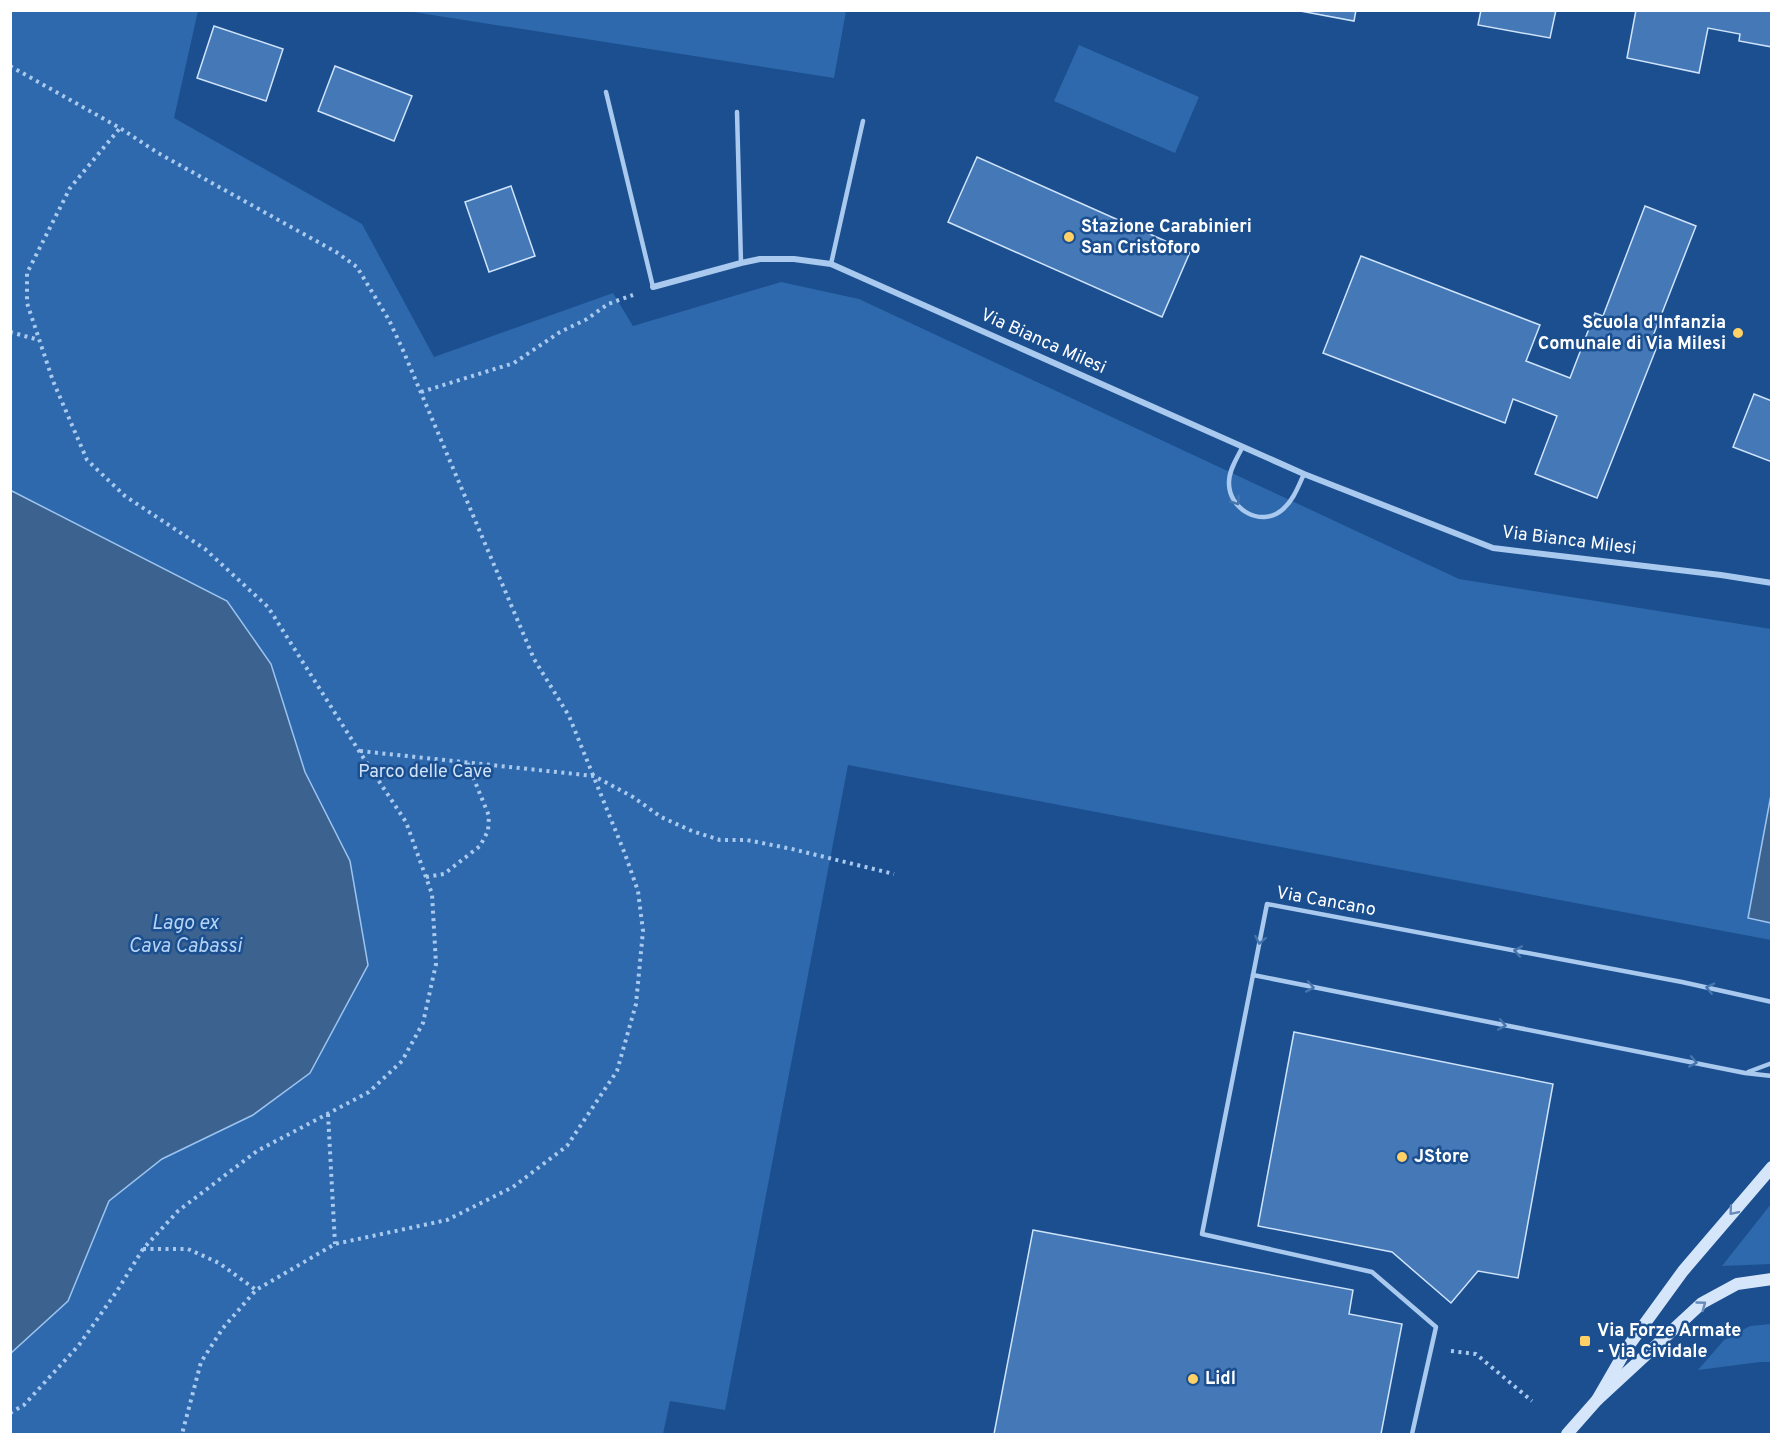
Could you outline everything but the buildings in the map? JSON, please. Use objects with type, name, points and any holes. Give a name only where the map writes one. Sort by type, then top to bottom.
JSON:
[{"type":"street","name":"Via Bianca Milesi","points":[[653,287],[760,259],[794,259],[831,264],[1242,448],[1493,548],[1772,583]]},
{"type":"street","points":[[1597,1400],[1627,1348],[1683,1271],[1772,1167]]},
{"type":"street","points":[[1567,1434],[1597,1400],[1702,1303],[1737,1284],[1772,1279]]},
{"type":"lane","points":[[606,92],[653,287]]},
{"type":"lane","points":[[738,112],[741,263]]},
{"type":"lane","points":[[831,264],[863,121]]},
{"type":"lane","points":[[1242,448],[1231,471],[1230,491],[1238,507],[1250,515],[1264,517],[1279,513],[1291,499],[1304,474]]},
{"type":"lane","name":"Via Cancano","points":[[1253,975],[1267,904],[1682,982],[1770,1003]]},
{"type":"lane","points":[[1412,1434],[1436,1327],[1372,1272],[1202,1234],[1253,975],[1745,1073],[1772,1076]]},
{"type":"lane","points":[[1745,1073],[1772,1063]]},
{"type":"path","points":[[10,66],[120,128],[158,153],[336,252],[357,267],[389,320],[534,659],[569,716],[638,891],[643,931],[636,1004],[617,1071],[567,1146],[513,1187],[447,1220],[335,1244],[256,1290],[223,1328],[201,1362],[182,1434]]},
{"type":"path","points":[[10,1413],[24,1406],[79,1345],[143,1249],[178,1211],[257,1151],[369,1092],[402,1061],[423,1023],[436,964],[432,894],[406,822],[268,607],[205,549],[125,496],[87,460],[53,381],[27,303],[27,273],[70,188],[120,128]]},
{"type":"path","points":[[421,392],[514,363],[560,332],[586,319],[608,304],[653,287]]},
{"type":"path","points":[[10,332],[39,340]]},
{"type":"path","points":[[359,751],[594,776],[633,797],[661,818],[692,831],[720,840],[747,840],[792,849],[894,874]]},
{"type":"path","points":[[426,877],[444,874],[480,846],[488,831],[489,816],[466,762]]},
{"type":"path","points":[[328,1114],[335,1244]]},
{"type":"path","points":[[143,1249],[188,1249],[219,1263],[256,1290]]},
{"type":"path","points":[[1431,1348],[1476,1354],[1532,1401]]},
{"type":"green space","name":"Parco delle Cave","points":[[10,11],[198,11],[174,118],[362,224],[434,357],[613,293],[633,326],[781,282],[859,299],[1459,579],[1771,629],[1771,940],[848,765],[725,1410],[670,1401],[663,1434],[11,1434]]},
{"type":"green space","points":[[407,11],[846,11],[834,78]]},
{"type":"green space","points":[[1079,45],[1199,97],[1175,153],[1054,101]]},
{"type":"green space","points":[[1771,1204],[1771,1264],[1722,1266]]},
{"type":"green space","points":[[1771,1324],[1771,1362],[1698,1370],[1724,1340],[1750,1326]]},
{"type":"water","name":"Lago ex Cava Cabassi","points":[[10,490],[227,601],[271,664],[305,772],[350,861],[368,965],[310,1073],[253,1115],[162,1159],[109,1201],[68,1301],[11,1353]]},
{"type":"water","points":[[1771,795],[1771,923],[1748,918]]},
{"type":"place","name":"Stazione Carabinieri San Cristoforo","points":[[1069,237]]},
{"type":"place","name":"Scuola d'Infanzia Comunale di Via Milesi","points":[[1738,333]]},
{"type":"place","name":"JStore","points":[[1402,1157]]},
{"type":"place","name":"Via Forze Armate - Via Cividale","points":[[1585,1341]]},
{"type":"place","name":"Lidl","points":[[1193,1379]]}]
